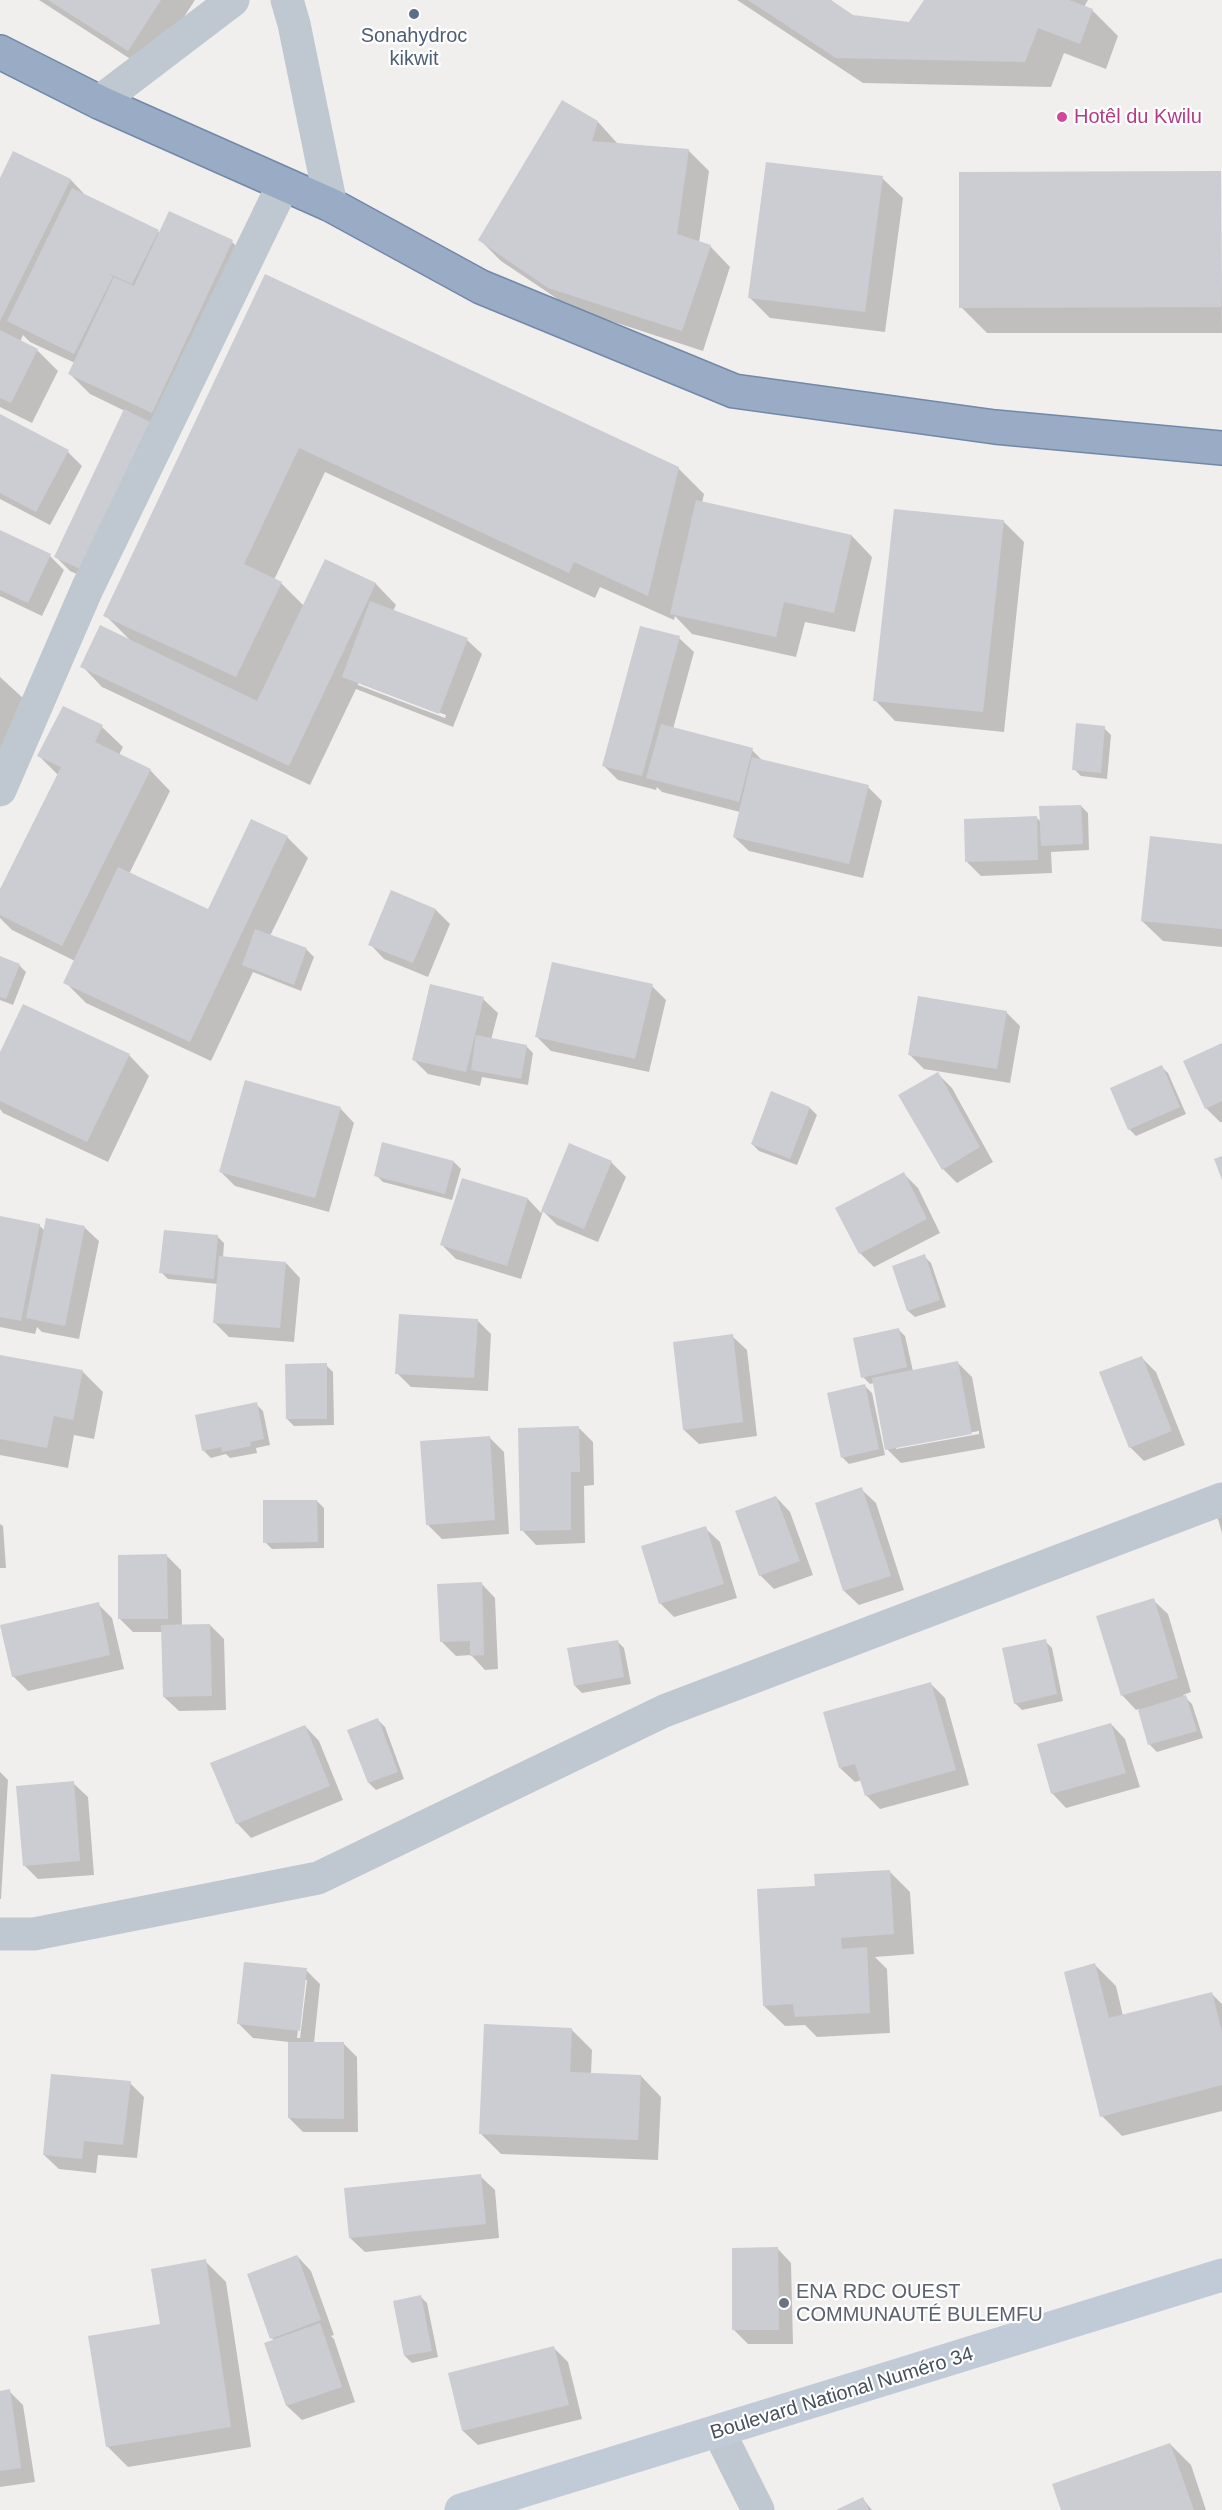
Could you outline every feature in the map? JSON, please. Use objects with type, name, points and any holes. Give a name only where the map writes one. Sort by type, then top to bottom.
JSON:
[{"type":"highway","points":[[0,52],[99,102],[331,205],[481,287],[734,391],[995,428],[1222,448]]},
{"type":"main road","name":"Boulevard National Numéro 34","points":[[461,2510],[1222,2275]]},
{"type":"street","points":[[99,102],[232,0]]},
{"type":"street","points":[[287,0],[294,24],[331,205]]},
{"type":"street","points":[[0,790],[87,589],[283,185]]},
{"type":"street","points":[[0,1934],[34,1934],[318,1878],[664,1711],[1222,1499]]},
{"type":"street","points":[[719,2432],[758,2510]]},
{"type":"building","points":[[48,0],[161,0],[128,51]]},
{"type":"building","points":[[748,0],[831,0],[853,15],[909,22],[924,0],[1069,0],[1093,9],[1080,44],[1038,28],[1025,62],[836,58]]},
{"type":"building","points":[[562,100],[598,121],[592,141],[689,149],[677,234],[711,245],[682,331],[548,288],[478,240]]},
{"type":"building","points":[[13,151],[71,179],[0,321],[0,178]]},
{"type":"building","points":[[766,162],[883,176],[865,312],[748,298]]},
{"type":"building","points":[[1221,171],[1221,307],[959,308],[959,172]]},
{"type":"building","points":[[72,188],[159,230],[132,284],[110,274],[113,276],[74,354],[7,321]]},
{"type":"building","points":[[169,211],[233,240],[152,413],[68,374],[114,277],[134,286]]},
{"type":"building","points":[[265,274],[679,467],[648,596],[574,562],[569,573],[299,448],[244,564],[282,582],[236,677],[103,616]]},
{"type":"building","points":[[0,330],[38,349],[11,403],[0,398]]},
{"type":"building","points":[[124,409],[150,422],[80,569],[54,557]]},
{"type":"building","points":[[0,414],[69,450],[36,512],[0,493]]},
{"type":"building","points":[[696,500],[852,535],[834,613],[784,602],[776,637],[670,614]]},
{"type":"building","points":[[894,509],[1004,520],[983,712],[873,701]]},
{"type":"building","points":[[0,530],[51,554],[28,603],[0,590]]},
{"type":"building","points":[[325,559],[376,583],[289,766],[80,667],[100,625],[257,701]]},
{"type":"building","points":[[370,601],[468,638],[439,714],[342,677]]},
{"type":"building","points":[[640,626],[680,636],[642,776],[602,766]]},
{"type":"building","points":[[63,706],[103,725],[95,742],[151,769],[62,946],[0,915],[0,889],[61,767],[37,756]]},
{"type":"building","points":[[1076,723],[1105,726],[1101,773],[1072,770]]},
{"type":"building","points":[[661,724],[753,748],[739,802],[646,778]]},
{"type":"building","points":[[752,757],[869,785],[849,864],[733,837]]},
{"type":"building","points":[[1081,805],[1083,844],[1041,846],[1039,806]]},
{"type":"building","points":[[1037,816],[1038,860],[965,862],[964,819]]},
{"type":"building","points":[[251,819],[288,836],[190,1042],[63,983],[118,867],[208,909]]},
{"type":"building","points":[[1150,836],[1222,844],[1222,929],[1141,921]]},
{"type":"building","points":[[391,890],[436,909],[413,963],[368,945]]},
{"type":"building","points":[[255,929],[307,948],[294,985],[242,965]]},
{"type":"building","points":[[0,956],[20,964],[6,999],[0,997]]},
{"type":"building","points":[[552,962],[653,984],[635,1059],[535,1037]]},
{"type":"building","points":[[430,984],[484,997],[466,1072],[412,1060]]},
{"type":"building","points":[[918,996],[1007,1011],[997,1069],[908,1055]]},
{"type":"building","points":[[23,1004],[130,1054],[87,1142],[0,1101],[0,1052]]},
{"type":"building","points":[[476,1035],[527,1045],[521,1079],[471,1070]]},
{"type":"building","points":[[1222,1043],[1222,1101],[1205,1109],[1183,1061]]},
{"type":"building","points":[[1162,1065],[1180,1107],[1128,1130],[1110,1088]]},
{"type":"building","points":[[938,1072],[980,1147],[942,1170],[898,1095]]},
{"type":"building","points":[[245,1080],[341,1107],[315,1198],[219,1172]]},
{"type":"building","points":[[771,1091],[810,1107],[790,1159],[751,1144]]},
{"type":"building","points":[[382,1142],[454,1161],[445,1194],[374,1176]]},
{"type":"building","points":[[569,1143],[612,1161],[584,1229],[541,1211]]},
{"type":"building","points":[[1222,1156],[1222,1180],[1214,1159]]},
{"type":"building","points":[[904,1172],[927,1219],[859,1254],[835,1208]]},
{"type":"building","points":[[462,1178],[528,1198],[507,1266],[440,1245]]},
{"type":"building","points":[[0,1216],[40,1224],[21,1321],[0,1317]]},
{"type":"building","points":[[46,1218],[85,1226],[65,1326],[26,1318]]},
{"type":"building","points":[[164,1230],[218,1235],[214,1279],[159,1273]]},
{"type":"building","points":[[925,1254],[940,1300],[907,1311],[892,1266]]},
{"type":"building","points":[[219,1256],[286,1262],[280,1328],[213,1323]]},
{"type":"building","points":[[399,1314],[478,1319],[474,1378],[395,1374]]},
{"type":"building","points":[[899,1328],[907,1367],[861,1378],[853,1338]]},
{"type":"building","points":[[733,1334],[743,1422],[683,1430],[673,1342]]},
{"type":"building","points":[[0,1355],[83,1370],[73,1420],[54,1416],[47,1448],[0,1439]]},
{"type":"building","points":[[1142,1356],[1172,1431],[1129,1448],[1099,1372]]},
{"type":"building","points":[[958,1361],[972,1434],[885,1450],[872,1378]]},
{"type":"building","points":[[327,1363],[327,1419],[286,1419],[285,1364]]},
{"type":"building","points":[[865,1384],[879,1449],[841,1458],[827,1393]]},
{"type":"building","points":[[257,1402],[264,1439],[250,1442],[251,1446],[222,1452],[221,1447],[202,1451],[195,1415]]},
{"type":"building","points":[[579,1426],[580,1472],[571,1472],[571,1530],[520,1531],[518,1428]]},
{"type":"building","points":[[490,1436],[495,1520],[426,1525],[420,1441]]},
{"type":"building","points":[[862,1487],[891,1576],[843,1591],[815,1503]]},
{"type":"building","points":[[776,1496],[800,1561],[759,1576],[735,1511]]},
{"type":"building","points":[[263,1500],[317,1500],[318,1542],[263,1543]]},
{"type":"building","points":[[706,1526],[724,1584],[659,1604],[641,1546]]},
{"type":"building","points":[[167,1554],[168,1619],[118,1619],[118,1555]]},
{"type":"building","points":[[482,1582],[484,1655],[470,1656],[470,1641],[440,1642],[437,1584]]},
{"type":"building","points":[[1154,1598],[1178,1678],[1121,1696],[1096,1616]]},
{"type":"building","points":[[99,1602],[110,1655],[12,1677],[0,1625]]},
{"type":"building","points":[[210,1624],[212,1696],[163,1697],[161,1625]]},
{"type":"building","points":[[1046,1639],[1057,1694],[1014,1704],[1002,1648]]},
{"type":"building","points":[[618,1640],[624,1677],[574,1686],[567,1648]]},
{"type":"building","points":[[931,1682],[956,1770],[865,1796],[855,1764],[839,1768],[823,1712]]},
{"type":"building","points":[[1186,1695],[1197,1731],[1148,1745],[1138,1710]]},
{"type":"building","points":[[378,1718],[398,1772],[368,1783],[347,1730]]},
{"type":"building","points":[[1111,1723],[1126,1773],[1051,1794],[1037,1744]]},
{"type":"building","points":[[305,1725],[330,1786],[236,1824],[210,1763]]},
{"type":"building","points":[[74,1781],[80,1861],[23,1866],[16,1786]]},
{"type":"building","points":[[890,1870],[894,1934],[841,1938],[842,1949],[867,1947],[870,2013],[795,2017],[793,2004],[763,2006],[757,1889],[815,1886],[814,1874]]},
{"type":"building","points":[[244,1962],[307,1968],[300,2031],[237,2024]]},
{"type":"building","points":[[1095,1963],[1109,2018],[1212,1992],[1222,2032],[1222,2085],[1100,2117],[1064,1972]]},
{"type":"building","points":[[484,2024],[572,2028],[570,2072],[641,2075],[638,2140],[479,2134]]},
{"type":"building","points":[[288,2042],[344,2042],[344,2119],[288,2118]]},
{"type":"building","points":[[51,2074],[131,2081],[123,2145],[84,2141],[82,2159],[43,2155]]},
{"type":"building","points":[[481,2174],[486,2224],[349,2238],[344,2188]]},
{"type":"building","points":[[778,2247],[779,2330],[732,2330],[732,2248]]},
{"type":"building","points":[[297,2255],[321,2320],[270,2339],[247,2274]]},
{"type":"building","points":[[206,2259],[231,2427],[106,2447],[88,2336],[160,2324],[151,2269]]},
{"type":"building","points":[[421,2295],[432,2351],[404,2356],[393,2301]]},
{"type":"building","points":[[320,2323],[342,2387],[286,2406],[264,2343]]},
{"type":"building","points":[[554,2346],[569,2405],[462,2431],[448,2373]]},
{"type":"building","points":[[10,2389],[21,2468],[0,2471],[0,2391]]},
{"type":"building","points":[[1170,2443],[1194,2510],[1061,2510],[1052,2484]]},
{"type":"building","points":[[863,2497],[869,2510],[836,2510]]},
{"type":"place","name":"Sonahydroc kikwit","points":[[414,14]]},
{"type":"place","name":"Hotêl du Kwilu","points":[[1062,117]]},
{"type":"place","name":"ENA RDC OUEST COMMUNAUTÉ BULEMFU","points":[[784,2303]]}]
